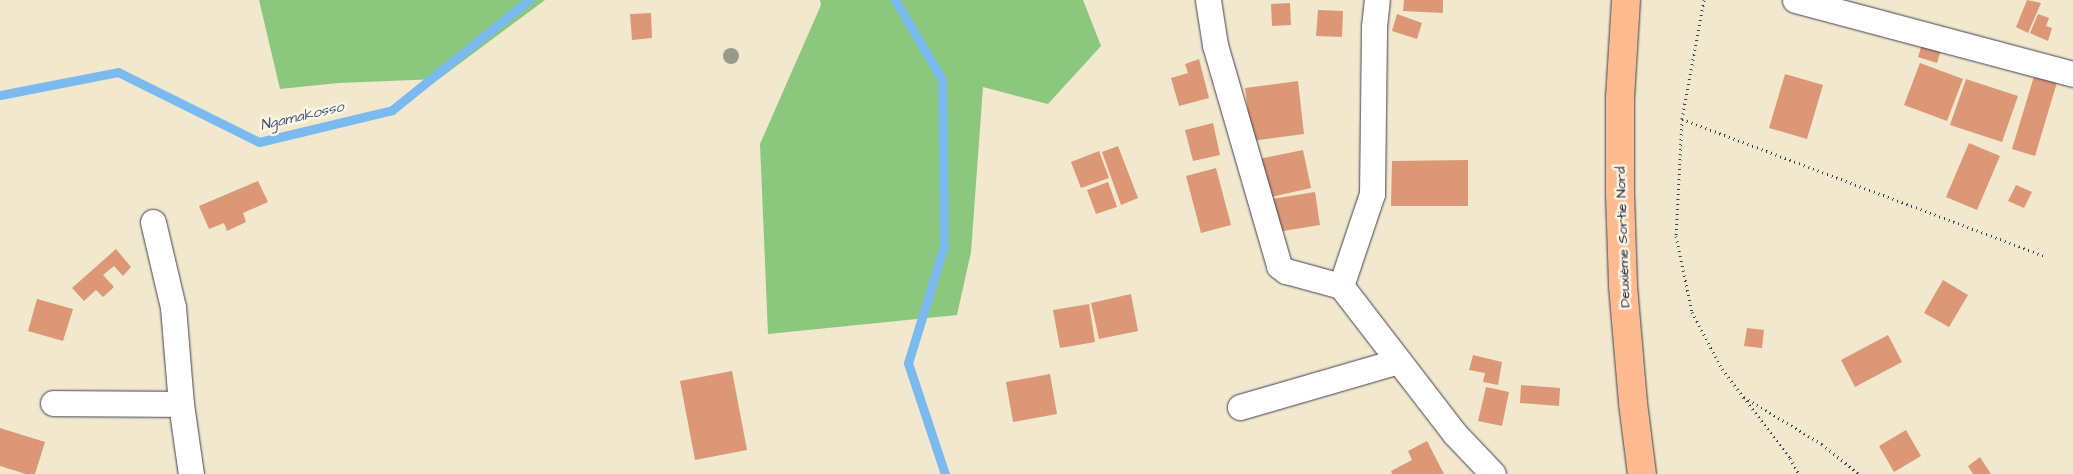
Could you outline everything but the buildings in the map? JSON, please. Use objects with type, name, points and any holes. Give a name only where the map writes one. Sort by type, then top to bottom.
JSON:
[{"type":"main road","name":"Deuxième Sortie Nord","points":[[1626,0],[1620,98],[1621,222],[1633,403],[1642,474]]},
{"type":"street","points":[[1208,0],[1215,45],[1279,266],[1286,271],[1341,286],[1455,434],[1493,474]]},
{"type":"street","points":[[1341,286],[1372,194],[1374,27],[1377,0]]},
{"type":"street","points":[[1795,0],[2073,74]]},
{"type":"street","points":[[153,222],[173,307],[180,404],[191,474]]},
{"type":"street","points":[[1240,407],[1398,361]]},
{"type":"street","points":[[52,403],[180,404]]},
{"type":"path","points":[[1704,0],[1682,119],[1676,236],[1692,312],[1722,369],[1790,458],[1799,474]]},
{"type":"path","points":[[1682,119],[2044,256]]},
{"type":"path","points":[[1742,395],[1822,444],[1859,474]]},
{"type":"green space","points":[[259,0],[545,0],[439,79],[338,83],[280,89]]},
{"type":"green space","points":[[820,0],[1083,0],[1101,46],[1048,104],[983,87],[971,252],[957,315],[768,334],[760,144],[821,5]]},
{"type":"waterway","name":"Ngamakosso","points":[[0,95],[118,72],[259,142],[392,110],[529,0]]},
{"type":"waterway","points":[[895,0],[942,79],[944,246],[908,363],[945,474]]}]
